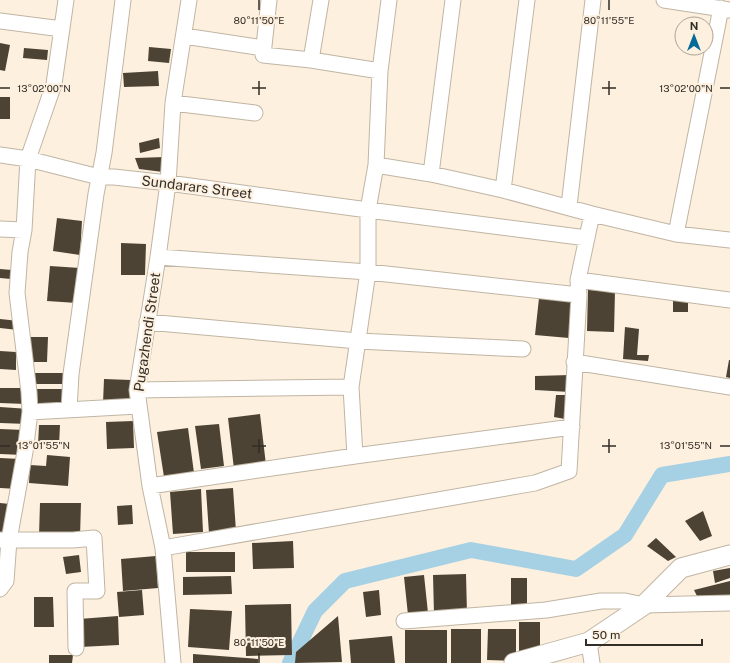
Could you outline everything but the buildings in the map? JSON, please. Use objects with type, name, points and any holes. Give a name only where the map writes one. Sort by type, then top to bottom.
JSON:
[{"type":"main road","points":[[514,663],[589,642],[644,604],[681,568],[730,555]]},
{"type":"street","points":[[0,589],[6,581],[5,540],[25,452],[30,412],[17,293],[20,252],[24,230],[28,160],[54,84],[66,0]]},
{"type":"street","points":[[69,410],[71,374],[99,177],[104,152],[124,0]]},
{"type":"street","name":"Pugazhendi Street","points":[[173,663],[163,548],[150,486],[137,390],[168,183],[172,103],[189,0]]},
{"type":"street","points":[[269,0],[263,56],[311,60],[380,71]]},
{"type":"street","points":[[311,60],[321,0]]},
{"type":"street","points":[[356,456],[351,386],[368,272],[368,210],[376,165],[380,71],[389,0]]},
{"type":"street","points":[[432,174],[454,0]]},
{"type":"street","points":[[503,190],[527,0]]},
{"type":"street","points":[[569,206],[593,0]]},
{"type":"street","points":[[664,0],[725,9],[676,234]]},
{"type":"street","points":[[0,21],[62,29]]},
{"type":"street","points":[[184,36],[263,48]]},
{"type":"street","points":[[172,103],[255,113]]},
{"type":"street","name":"Sundarars Street","points":[[0,155],[99,177],[114,177],[168,183],[587,238]]},
{"type":"street","points":[[376,165],[432,174],[503,190],[569,206],[592,214],[676,234],[730,240]]},
{"type":"street","points":[[163,548],[535,483],[569,472],[574,362],[579,295],[578,280],[592,214]]},
{"type":"street","points":[[0,229],[24,230]]},
{"type":"street","points":[[158,256],[368,272],[579,295]]},
{"type":"street","points":[[578,280],[730,300]]},
{"type":"street","points":[[146,322],[358,341],[523,349]]},
{"type":"street","points":[[574,362],[730,386]]},
{"type":"street","points":[[137,390],[351,386]]},
{"type":"street","points":[[30,412],[138,406]]},
{"type":"street","points":[[150,486],[572,427]]},
{"type":"street","points":[[5,540],[73,540],[94,538],[97,591],[75,591],[76,648]]},
{"type":"street","points":[[404,621],[546,610],[601,601],[625,601],[644,604],[730,603]]},
{"type":"street","points":[[589,642],[592,663]]},
{"type":"waterway","points":[[290,663],[315,611],[345,581],[471,550],[576,569],[625,535],[662,475],[730,464]]}]
